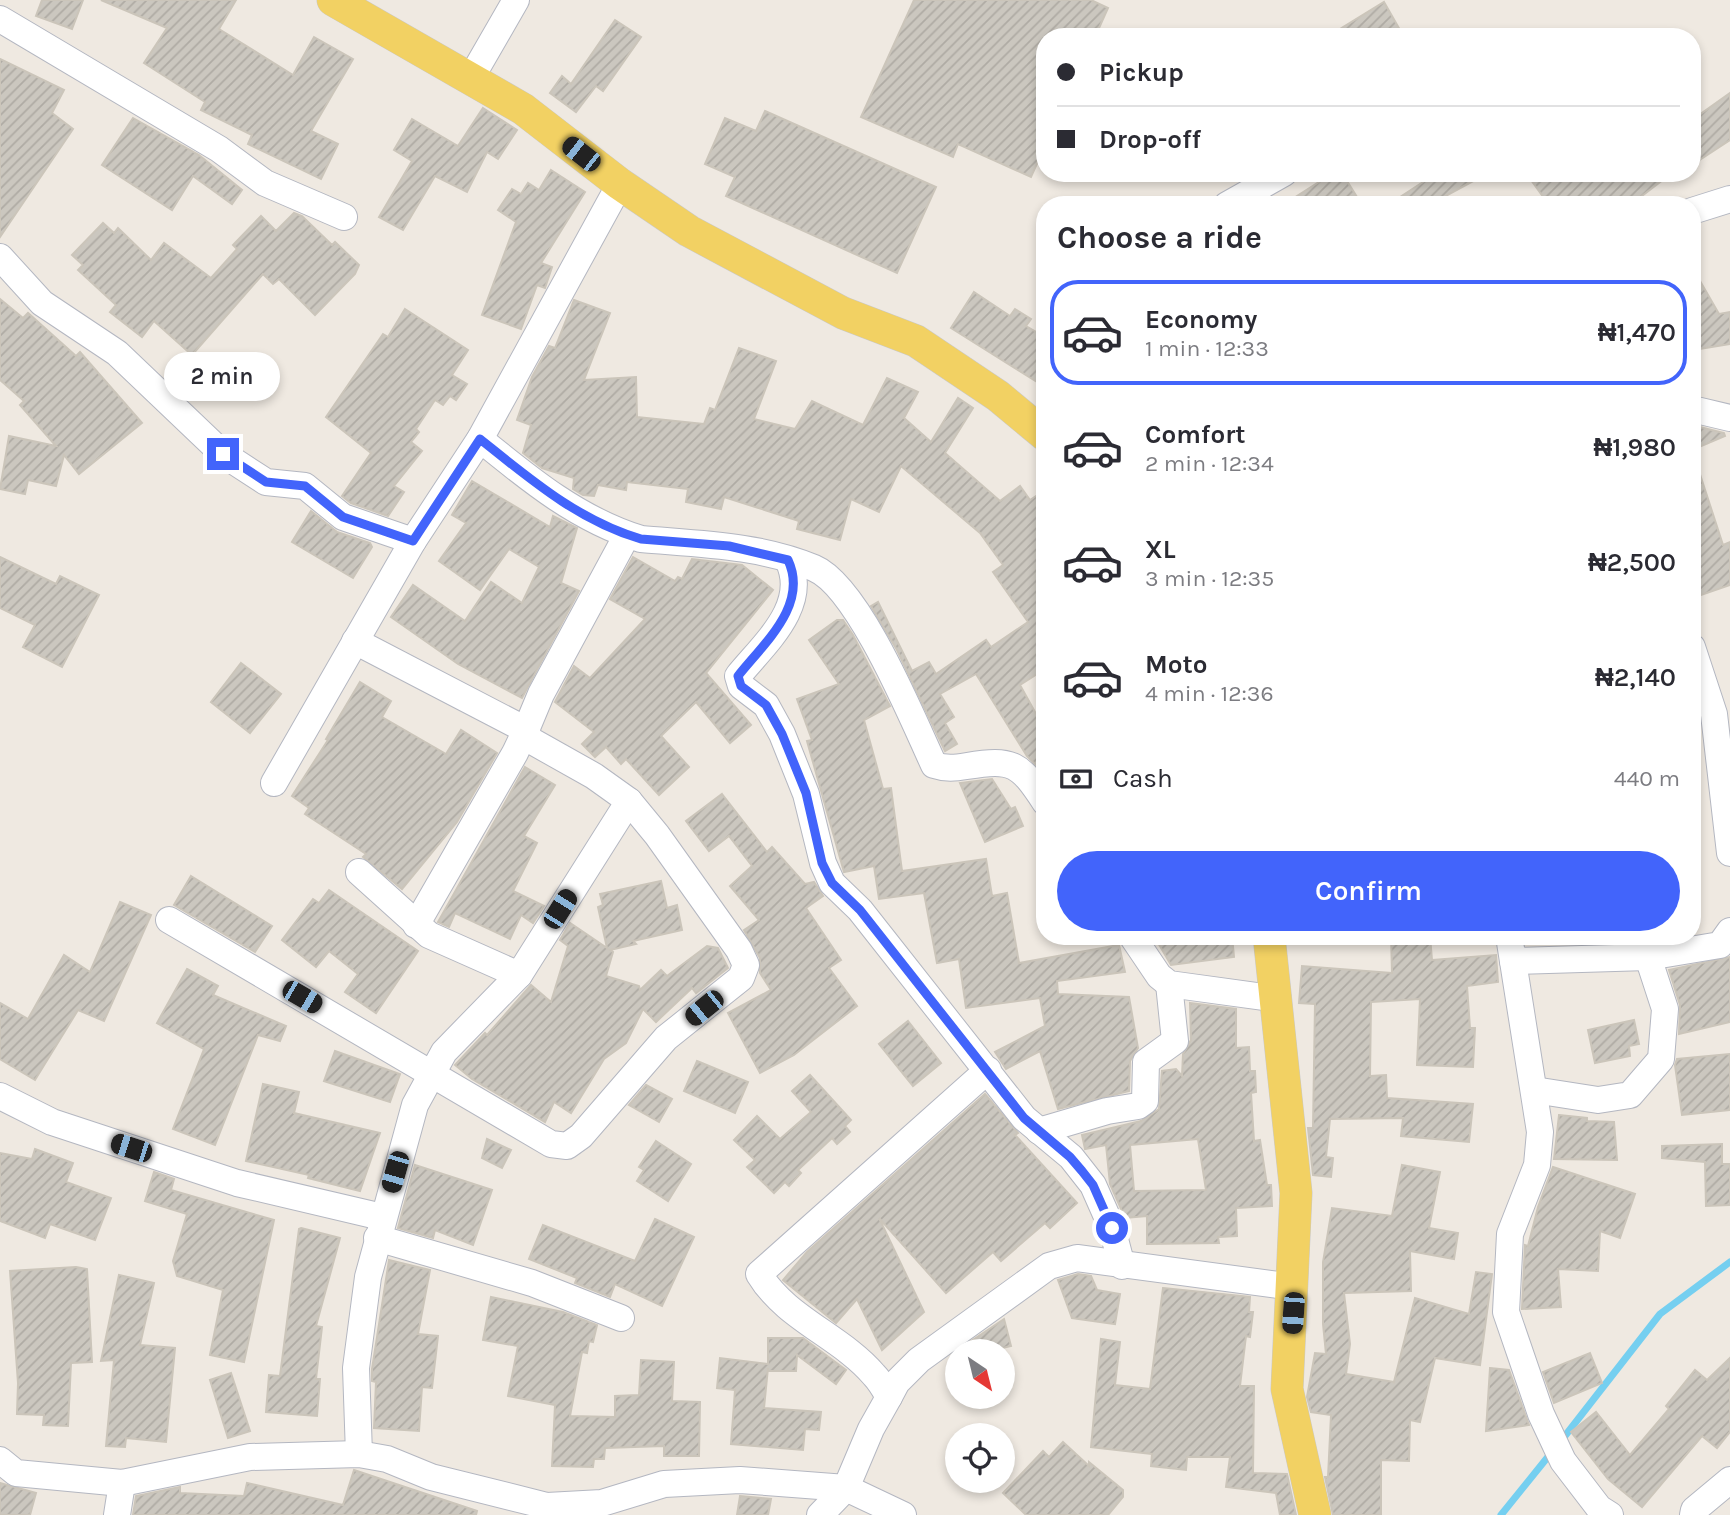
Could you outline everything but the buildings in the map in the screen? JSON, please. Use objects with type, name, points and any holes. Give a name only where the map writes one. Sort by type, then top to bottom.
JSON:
[{"type":"main road","points":[[333,0],[523,109],[620,184],[689,231],[843,313],[916,341],[998,396],[1036,428]]},
{"type":"main road","points":[[1270,945],[1278,999],[1296,1193],[1294,1287],[1287,1389],[1315,1515]]},
{"type":"street","points":[[0,8],[8,0]]},
{"type":"street","points":[[471,78],[516,0]]},
{"type":"street","points":[[0,19],[219,149],[265,183],[344,217]]},
{"type":"street","points":[[1243,196],[1268,182]]},
{"type":"street","points":[[274,783],[413,541],[480,439],[620,184]]},
{"type":"street","points":[[1701,208],[1730,199]]},
{"type":"street","points":[[0,257],[42,303],[117,353],[223,454],[266,482],[305,486],[343,517],[413,541]]},
{"type":"street","points":[[1701,411],[1730,418]]},
{"type":"street","points":[[480,439],[550,494],[593,521],[627,535],[641,539],[729,546],[816,568],[834,583],[861,620],[905,701],[934,765],[946,769],[1000,761],[1015,766],[1036,791]]},
{"type":"street","points":[[416,925],[515,753],[541,694],[627,535]]},
{"type":"street","points":[[788,560],[795,574],[789,612],[738,676],[741,686],[766,705],[782,734],[806,793],[822,863],[832,883],[860,910],[1024,1118],[1070,1157],[1093,1185],[1112,1228],[1122,1265]]},
{"type":"street","points":[[169,920],[551,1144],[567,1146],[581,1136],[666,1038],[741,978],[746,965],[739,950],[657,835],[629,801],[594,776],[530,740],[526,730],[355,642]]},
{"type":"street","points":[[1701,675],[1724,745],[1730,853]]},
{"type":"street","points":[[359,1454],[356,1368],[368,1277],[379,1227],[415,1105],[444,1052],[519,975],[629,801]]},
{"type":"street","points":[[359,872],[429,935],[519,975]]},
{"type":"street","points":[[1610,1515],[1599,1508],[1563,1461],[1541,1414],[1506,1312],[1510,1234],[1537,1165],[1541,1132],[1511,949],[1648,957],[1720,945],[1730,931]]},
{"type":"street","points":[[1138,945],[1158,976],[1169,984],[1278,999]]},
{"type":"street","points":[[1534,1090],[1598,1100],[1630,1095],[1661,1059],[1665,1009],[1648,957]]},
{"type":"street","points":[[1039,1131],[1107,1111],[1138,1107],[1145,1101],[1146,1062],[1175,1041],[1169,984]]},
{"type":"street","points":[[890,1397],[874,1374],[791,1309],[768,1288],[759,1275],[988,1070]]},
{"type":"street","points":[[0,1096],[52,1122],[379,1227],[621,1318]]},
{"type":"street","points":[[820,1515],[846,1488],[871,1429],[897,1382],[919,1360],[1049,1266],[1077,1258],[1294,1287]]},
{"type":"street","points":[[0,1460],[16,1473],[122,1483],[250,1457],[359,1454],[387,1459],[431,1477],[547,1506],[602,1503],[664,1484],[740,1480],[846,1488],[903,1515]]},
{"type":"street","points":[[1693,1515],[1694,1510],[1730,1480]]},
{"type":"street","points":[[117,1515],[122,1483]]},
{"type":"waterway","points":[[1561,1441],[1660,1314],[1730,1262]]},
{"type":"waterway","points":[[1501,1515],[1551,1453]]},
{"type":"route","points":[[223,454],[266,482],[305,486],[343,517],[413,541],[480,439],[539,486],[593,521],[627,535],[641,539],[729,546],[788,560],[795,574],[789,612],[738,676],[741,686],[766,705],[782,734],[806,793],[822,863],[832,883],[860,910],[1024,1118],[1070,1157],[1082,1171],[1093,1185],[1112,1228]]}]
